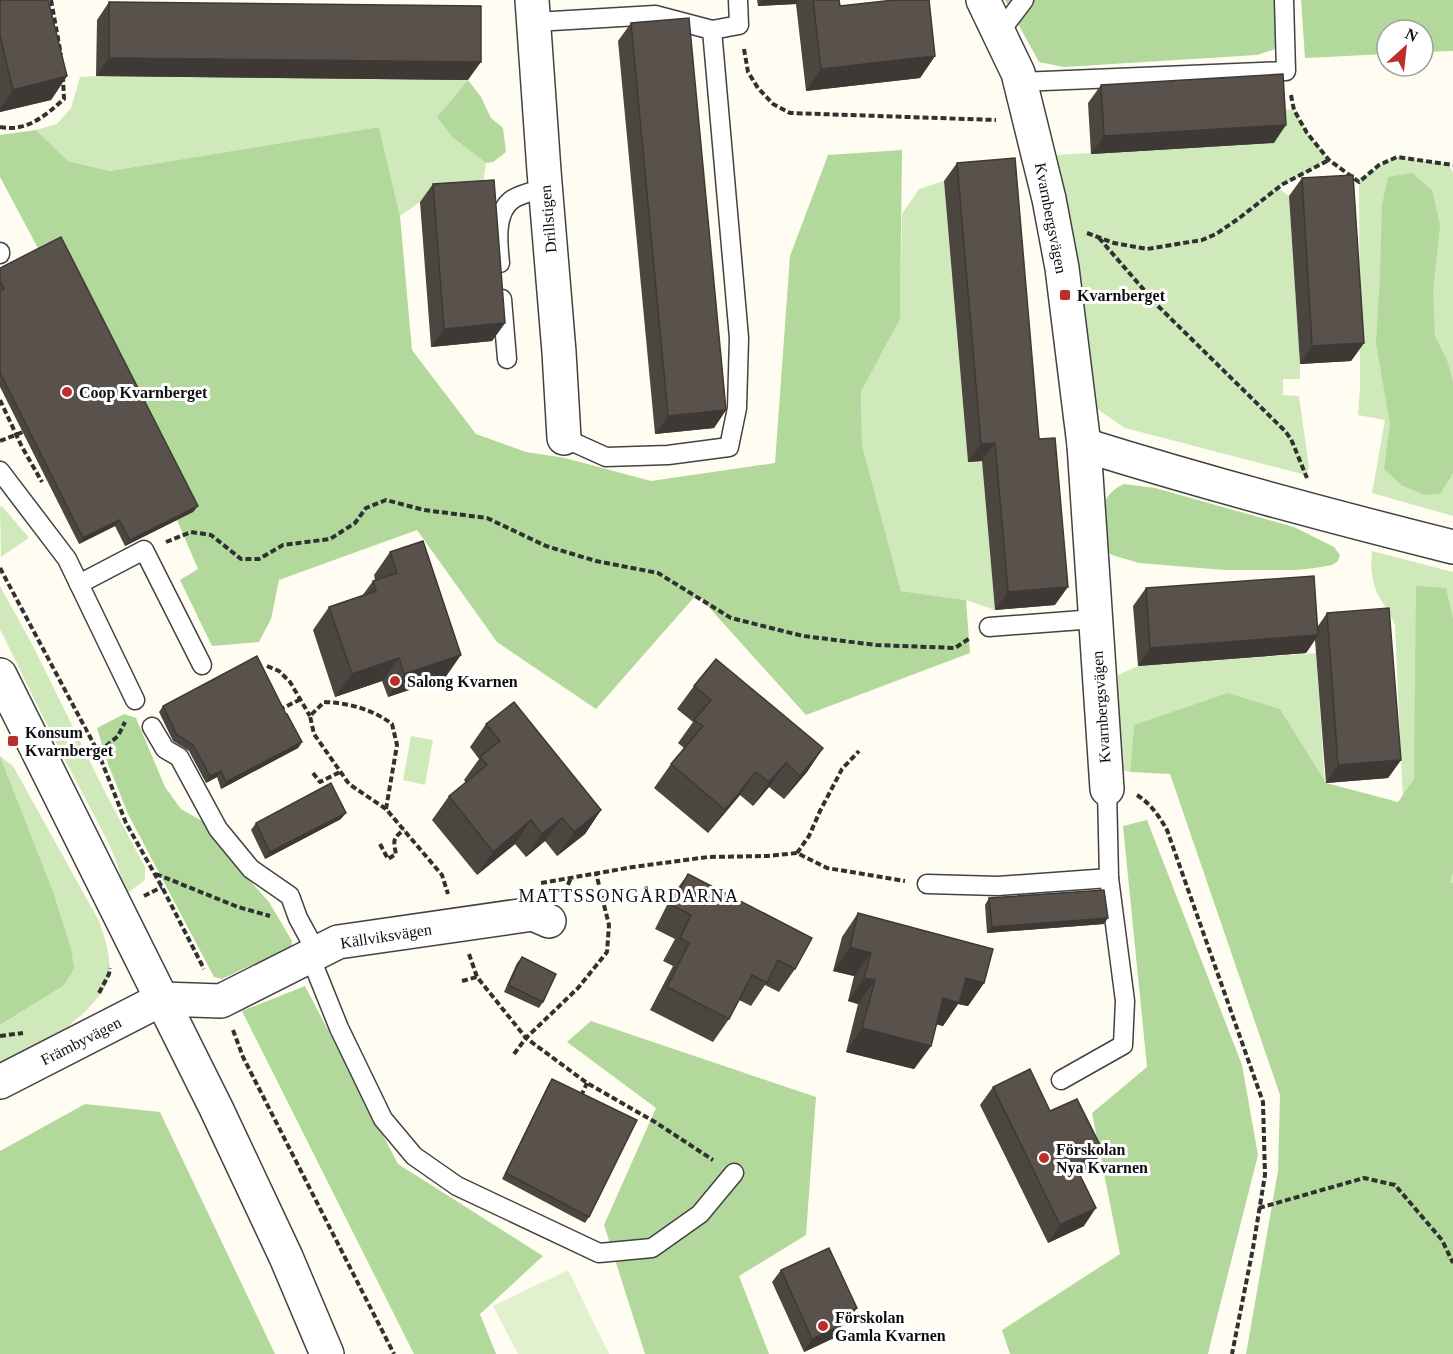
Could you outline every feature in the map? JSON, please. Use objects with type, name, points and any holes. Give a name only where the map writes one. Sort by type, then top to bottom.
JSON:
[{"type":"street","name":"Kvarnbergsvägen","points":[[983,0],[1018,74],[1062,268],[1084,445],[1107,789]]},
{"type":"street","name":"Drillstigen","points":[[534,11],[564,438]]},
{"type":"street","points":[[1084,445],[1143,464],[1453,547]]},
{"type":"street","points":[[0,675],[216,1108],[276,1236],[327,1354]]},
{"type":"street","name":"Källviksvägen","points":[[162,999],[221,1001],[338,942],[533,914],[549,921]]},
{"type":"street","name":"Främbyvägen","points":[[0,1082],[162,999]]},
{"type":"lane","points":[[534,11],[655,15],[712,30],[740,25],[738,0]]},
{"type":"lane","points":[[999,33],[1024,0]]},
{"type":"lane","points":[[1020,82],[1286,71],[1284,0]]},
{"type":"lane","points":[[564,438],[606,457],[668,454],[729,447],[737,408],[739,338],[712,30]]},
{"type":"lane","points":[[507,359],[498,244],[499,222],[511,200],[546,188]]},
{"type":"lane","points":[[0,471],[67,559],[135,700]]},
{"type":"lane","points":[[79,584],[144,550],[202,665]]},
{"type":"lane","points":[[989,627],[1095,619]]},
{"type":"lane","points":[[152,727],[165,748],[179,757],[218,829],[250,869],[290,896],[339,1028],[383,1119],[414,1156],[457,1186],[599,1253],[652,1248],[700,1214],[734,1173]]},
{"type":"lane","points":[[1061,1080],[1123,1045],[1125,1001],[1109,878],[1107,789]]},
{"type":"lane","points":[[927,884],[998,886],[1109,878]]},
{"type":"path","points":[[51,0],[61,55]]},
{"type":"path","points":[[740,25],[748,72],[758,88],[773,104],[790,113],[1030,122]]},
{"type":"path","points":[[0,127],[25,126],[46,115],[64,99],[63,77]]},
{"type":"path","points":[[1294,110],[1307,132],[1329,159],[1359,182],[1379,165],[1397,157],[1453,165]]},
{"type":"path","points":[[1052,219],[1099,238],[1134,248],[1147,249],[1202,240],[1238,219],[1283,184],[1329,159]]},
{"type":"path","points":[[1099,238],[1157,305],[1285,431],[1296,450],[1320,512]]},
{"type":"path","points":[[0,400],[47,492],[40,524]]},
{"type":"path","points":[[0,441],[23,432]]},
{"type":"path","points":[[144,550],[191,532],[211,535],[241,559],[259,559],[283,545],[330,539],[356,523],[366,508],[386,500],[424,510],[487,518],[546,546],[596,561],[658,573],[731,618],[803,636],[876,645],[955,648],[989,627]]},
{"type":"path","points":[[0,568],[98,752],[126,823],[221,1001],[243,1057],[394,1354]]},
{"type":"path","points":[[267,666],[279,671],[290,682],[310,716],[314,734],[349,784],[386,809],[442,875],[477,977],[526,1038],[587,1083],[655,1122],[734,1173]]},
{"type":"path","points":[[98,752],[118,736],[135,700]]},
{"type":"path","points":[[275,705],[279,710],[299,700]]},
{"type":"path","points":[[310,716],[324,702],[342,703],[380,714],[392,724],[397,745],[386,809]]},
{"type":"path","points":[[797,853],[842,769],[859,751]]},
{"type":"path","points":[[313,773],[320,782],[340,772]]},
{"type":"path","points":[[1107,789],[1122,786],[1144,799],[1156,812],[1167,830],[1263,1102],[1265,1175],[1232,1354]]},
{"type":"path","points":[[380,844],[388,859],[396,854],[394,840],[404,830]]},
{"type":"path","points":[[538,883],[708,857],[797,853],[827,868],[927,884]]},
{"type":"path","points":[[513,1054],[526,1038],[578,988],[607,951],[609,924],[596,873]]},
{"type":"path","points":[[155,874],[238,907],[280,918],[298,918]]},
{"type":"path","points":[[462,981],[477,977]]},
{"type":"path","points":[[580,1099],[587,1083]]},
{"type":"path","points":[[1259,1208],[1364,1178],[1395,1185],[1442,1240],[1453,1263]]},
{"type":"green space","points":[[1005,0],[1275,0],[1278,34],[1275,49],[1257,55],[1064,67],[1039,62]]},
{"type":"green space","points":[[1301,0],[1453,0],[1453,51],[1435,52],[1435,18],[1375,18],[1375,55],[1305,58]]},
{"type":"green space","points":[[80,77],[468,80],[437,117],[452,137],[486,163],[481,198],[420,202],[400,216],[379,127],[110,171],[68,161],[36,130],[57,124],[71,108]]},
{"type":"green space","points":[[468,80],[481,97],[491,118],[503,128],[506,152],[493,162],[486,163],[452,137],[437,117]]},
{"type":"green space","points":[[1272,109],[1294,110],[1307,133],[1329,160],[1278,188],[1289,196],[1300,364],[1300,379],[1283,379],[1283,395],[1299,396],[1309,467],[1306,475],[1125,428],[1097,409],[1092,394],[1054,155],[1273,143]]},
{"type":"green space","points":[[379,127],[400,216],[412,350],[476,434],[526,452],[565,458],[651,481],[775,463],[790,256],[828,155],[902,150],[900,319],[861,392],[862,445],[901,591],[966,600],[970,653],[806,715],[697,594],[596,709],[497,642],[417,530],[279,580],[271,619],[259,642],[212,646],[180,580],[198,569],[177,520],[193,512],[40,252],[0,177],[0,135],[36,130],[68,161],[110,171]]},
{"type":"green space","points":[[1397,157],[1448,164],[1453,172],[1453,516],[1372,493],[1385,420],[1358,415],[1360,387],[1359,182],[1379,165]]},
{"type":"green space","points":[[1412,173],[1432,190],[1440,225],[1433,292],[1435,336],[1447,360],[1453,382],[1453,473],[1440,494],[1424,495],[1401,485],[1384,469],[1390,424],[1376,343],[1382,205],[1388,177]]},
{"type":"green space","points":[[944,181],[968,462],[982,461],[995,610],[966,600],[901,591],[862,445],[861,392],[900,319],[902,214],[919,189]]},
{"type":"green space","points":[[1124,484],[1155,488],[1294,527],[1334,547],[1340,555],[1338,561],[1332,565],[1297,570],[1224,570],[1139,563],[1112,555],[1103,547],[1102,511],[1109,495]]},
{"type":"green space","points":[[2,506],[29,538],[1,557],[0,507]]},
{"type":"green space","points":[[1372,551],[1453,572],[1453,883],[1403,803],[1395,626],[1374,583]]},
{"type":"green space","points":[[0,586],[32,644],[145,867],[145,880],[126,894],[108,842],[0,629]]},
{"type":"green space","points":[[1416,586],[1446,588],[1453,619],[1453,872],[1450,881],[1453,883],[1453,1354],[1246,1354],[1278,1171],[1280,1095],[1170,774],[1130,772],[1134,725],[1228,693],[1280,709],[1326,783],[1398,802],[1414,779]]},
{"type":"green space","points":[[1316,653],[1325,783],[1280,709],[1134,725],[1130,772],[1117,769],[1118,675],[1138,666]]},
{"type":"green space","points":[[124,714],[136,718],[165,787],[181,809],[209,825],[269,902],[292,941],[291,951],[222,979],[214,977],[128,814],[108,764],[97,728]]},
{"type":"green space","points":[[411,736],[433,740],[425,785],[403,780]]},
{"type":"green space","points":[[0,756],[13,766],[99,921],[110,964],[108,981],[104,989],[67,1031],[0,1065],[0,1025],[63,986],[51,886]]},
{"type":"green space","points":[[0,756],[51,886],[71,948],[74,969],[63,986],[0,1025]]},
{"type":"green space","points":[[1147,820],[1242,1065],[1258,1155],[1208,1354],[1010,1354],[1002,1330],[1120,1254],[1092,1113],[1147,1067],[1123,826]]},
{"type":"green space","points":[[305,986],[398,1164],[543,1256],[480,1314],[496,1354],[414,1354],[242,1011]]},
{"type":"green space","points":[[591,1021],[816,1097],[806,1235],[739,1276],[769,1354],[645,1354],[604,1225],[656,1108],[567,1042]]},
{"type":"green space","points":[[85,1104],[160,1112],[275,1354],[0,1354],[0,1151]]},
{"type":"green space","points":[[568,1270],[609,1354],[518,1354],[493,1306]]},
{"type":"building","points":[[0,0],[48,0],[67,76],[13,90],[0,36]]},
{"type":"building","points":[[813,0],[839,0],[840,6],[894,0],[929,0],[935,56],[821,69]]},
{"type":"building","points":[[109,2],[481,6],[481,62],[109,58]]},
{"type":"building","points":[[689,18],[726,410],[668,416],[631,23]]},
{"type":"building","points":[[1283,74],[1286,125],[1104,136],[1101,85]]},
{"type":"building","points":[[1015,158],[1039,439],[1055,438],[1068,587],[1008,592],[995,443],[981,444],[957,163]]},
{"type":"building","points":[[1353,175],[1364,343],[1312,346],[1302,178]]},
{"type":"building","points":[[494,180],[505,323],[444,329],[433,184]]},
{"type":"building","name":"Coop Kvarnberget","points":[[61,237],[198,506],[130,540],[119,520],[83,538],[0,373],[0,291],[4,289],[0,281],[0,268]]},
{"type":"building","points":[[423,541],[461,655],[404,674],[399,658],[352,674],[329,607],[376,591],[373,581],[397,573],[390,552]]},
{"type":"building","points":[[1314,576],[1318,635],[1150,648],[1146,588]]},
{"type":"building","points":[[1389,608],[1401,760],[1338,765],[1327,613]]},
{"type":"building","points":[[257,656],[302,742],[226,782],[221,771],[210,776],[193,745],[177,735],[163,706]]},
{"type":"building","points":[[716,659],[823,748],[800,776],[786,763],[769,782],[756,772],[725,810],[671,764],[703,726],[694,720],[711,700],[694,686]]},
{"type":"building","points":[[514,702],[601,810],[574,832],[562,818],[542,834],[531,820],[493,852],[449,796],[487,765],[480,757],[500,741],[486,724]]},
{"type":"building","points":[[331,783],[346,813],[270,852],[256,823]]},
{"type":"building","points":[[688,874],[812,938],[795,969],[778,960],[767,983],[752,975],[729,1019],[667,987],[689,943],[680,938],[691,915],[672,905]]},
{"type":"building","points":[[1104,890],[1108,918],[992,927],[989,898]]},
{"type":"building","points":[[858,913],[993,949],[984,983],[966,978],[959,1003],[943,998],[931,1046],[862,1028],[875,980],[864,978],[871,953],[850,947]]},
{"type":"building","points":[[522,957],[556,974],[543,1002],[508,985]]},
{"type":"building","points":[[1030,1069],[1050,1111],[1077,1099],[1103,1151],[1075,1165],[1096,1208],[1060,1225],[993,1087]]},
{"type":"building","points":[[552,1079],[637,1120],[589,1217],[506,1173]]},
{"type":"building","points":[[829,1248],[857,1308],[839,1316],[842,1325],[812,1339],[781,1270]]},
{"type":"place","name":"Kvarnberget","points":[[1065,295]]},
{"type":"place","name":"Coop Kvarnberget","points":[[67,392]]},
{"type":"place","name":"Salong Kvarnen","points":[[395,681]]},
{"type":"place","name":"Konsum Kvarnberget","points":[[13,741]]},
{"type":"place","name":"Förskolan Nya Kvarnen","points":[[1044,1158]]},
{"type":"place","name":"Förskolan Gamla Kvarnen","points":[[823,1326]]},
{"type":"district","name":"MATTSSONGÅRDARNA","points":[[629,896]]}]
